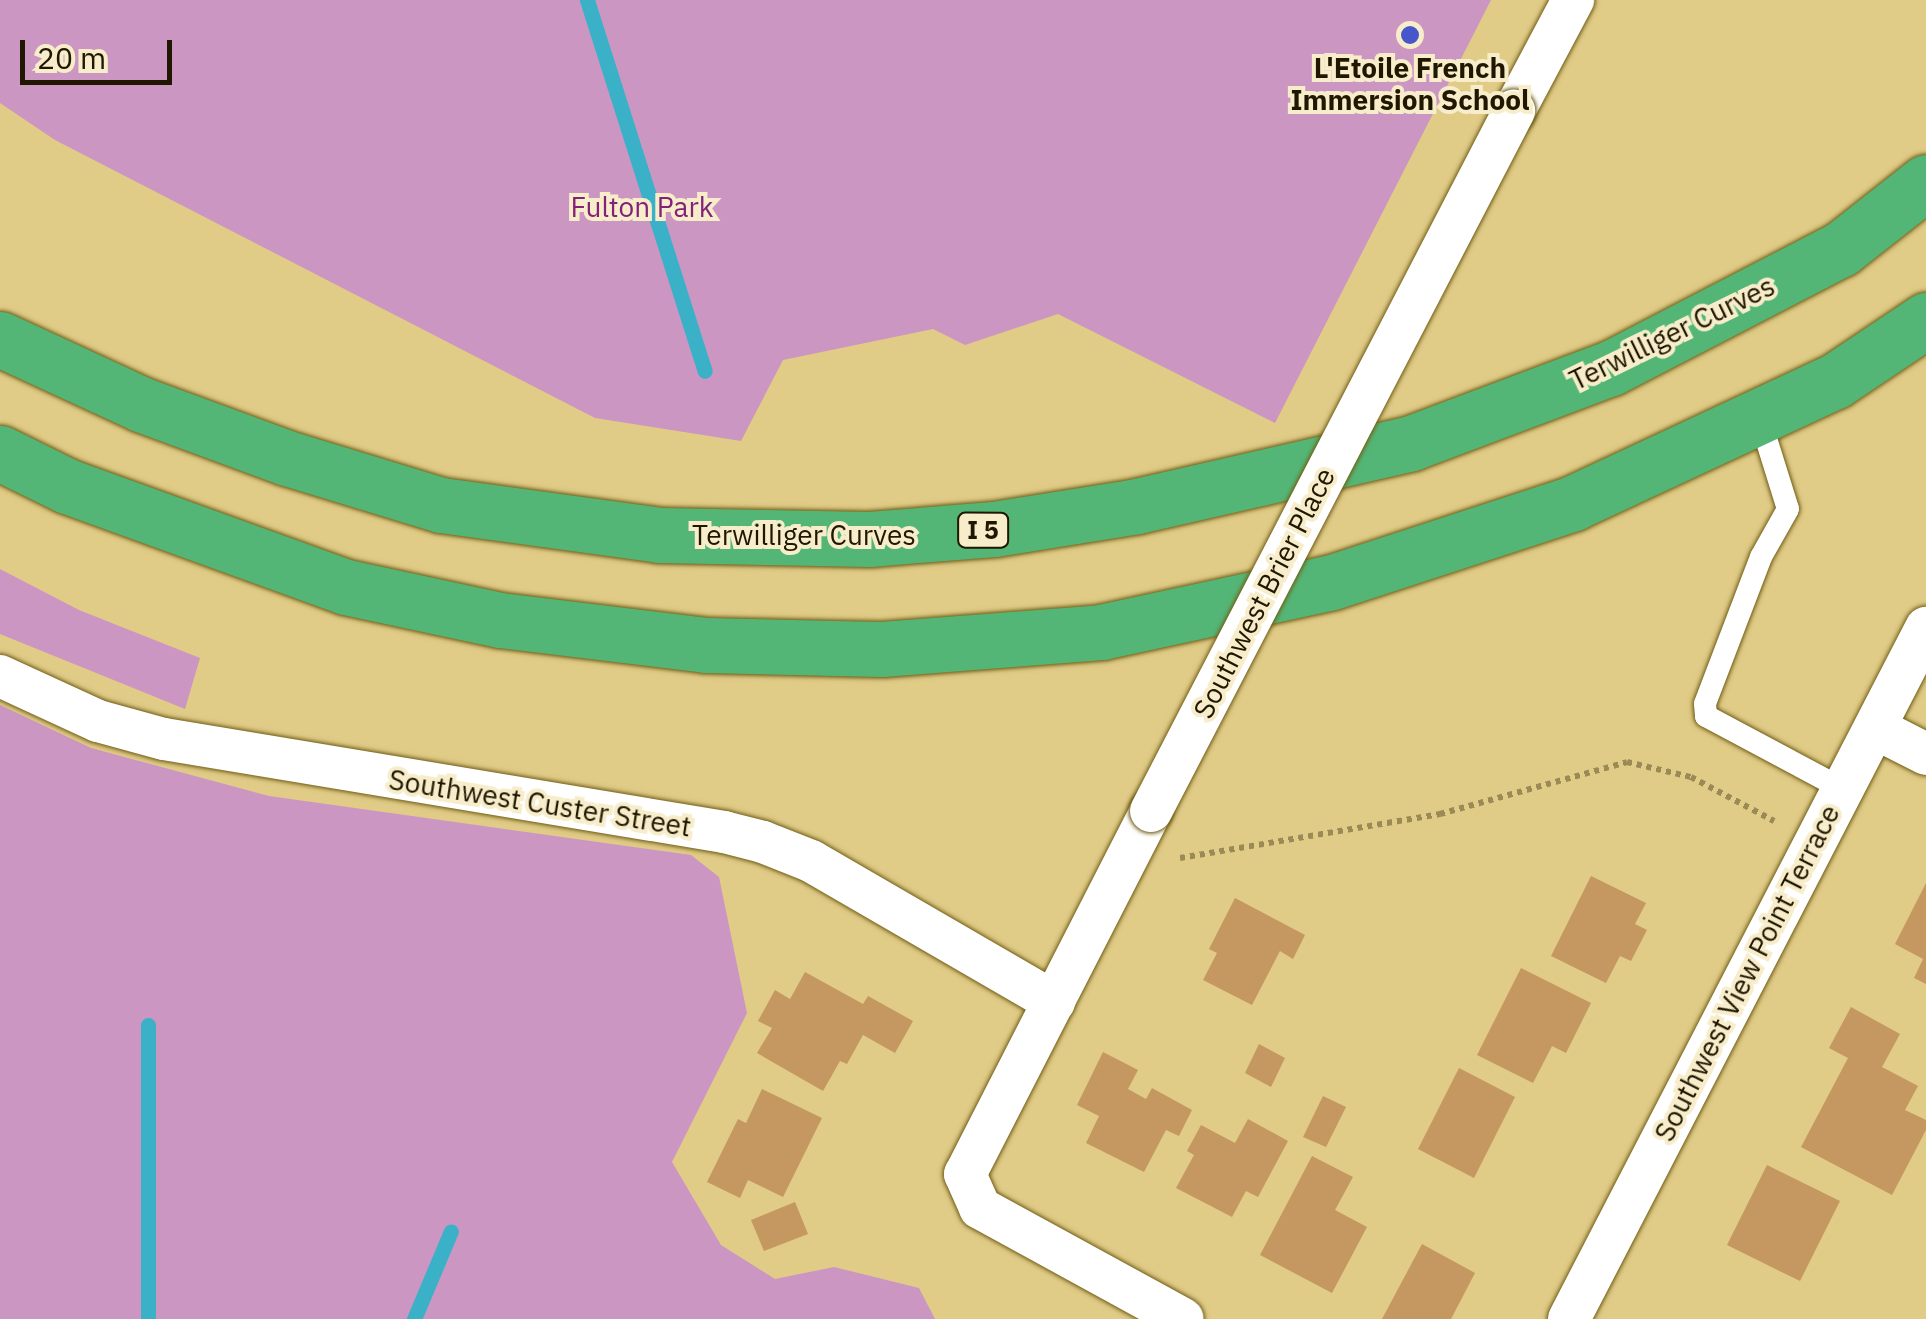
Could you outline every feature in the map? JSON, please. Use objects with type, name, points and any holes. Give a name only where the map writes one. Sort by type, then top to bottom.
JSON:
[{"type":"highway","name":"Terwilliger Curves","points":[[0,339],[143,406],[287,458],[441,506],[659,535],[869,540],[994,530],[1137,506],[1411,442],[1575,382],[1611,368],[1841,249],[1926,182]]},
{"type":"highway","points":[[0,453],[67,486],[346,588],[500,620],[706,645],[882,649],[1101,632],[1332,582],[1573,503],[1836,381],[1926,320]]},
{"type":"street","name":"Southwest Brier Place","points":[[1183,1319],[980,1208],[965,1174],[1573,0]]},
{"type":"street","name":"Southwest View Point Terrace","points":[[1569,1319],[1926,628]]},
{"type":"street","name":"Southwest Custer Street","points":[[0,676],[98,721],[164,739],[724,832],[763,842],[812,861],[1054,1002]]},
{"type":"street","points":[[1874,728],[1926,754]]},
{"type":"lane","points":[[1759,416],[1788,509],[1761,557],[1705,704],[1706,716],[1842,789]]},
{"type":"path","points":[[1124,867],[1440,814],[1627,762],[1691,777],[1814,843]]},
{"type":"green space","name":"Fulton Park","points":[[0,0],[1491,0],[1275,423],[1058,314],[965,345],[933,329],[783,360],[741,441],[595,418],[55,140],[0,103]]},
{"type":"green space","points":[[0,569],[79,610],[200,658],[185,709],[0,634]]},
{"type":"green space","points":[[0,705],[91,748],[269,796],[691,855],[719,877],[747,1013],[672,1162],[721,1245],[775,1279],[834,1267],[919,1288],[935,1319],[0,1319]]},
{"type":"building","points":[[1591,876],[1646,903],[1635,924],[1647,930],[1631,961],[1620,956],[1606,983],[1551,956]]},
{"type":"building","points":[[1926,883],[1926,984],[1914,978],[1923,959],[1895,944]]},
{"type":"building","points":[[1235,898],[1305,935],[1293,959],[1280,951],[1252,1005],[1203,980],[1217,953],[1209,949]]},
{"type":"building","points":[[1521,968],[1591,1003],[1566,1053],[1552,1046],[1533,1083],[1477,1055]]},
{"type":"building","points":[[805,972],[863,1004],[868,996],[913,1021],[895,1053],[863,1035],[847,1064],[840,1061],[823,1091],[757,1053],[772,1028],[758,1021],[775,990],[790,999]]},
{"type":"building","points":[[1851,1007],[1900,1034],[1882,1067],[1918,1086],[1905,1110],[1926,1120],[1926,1130],[1892,1195],[1801,1147],[1848,1058],[1829,1048]]},
{"type":"building","points":[[1259,1044],[1285,1058],[1271,1087],[1245,1073]]},
{"type":"building","points":[[1103,1052],[1138,1070],[1128,1089],[1146,1099],[1152,1088],[1192,1110],[1179,1136],[1166,1130],[1144,1172],[1086,1143],[1099,1116],[1077,1105]]},
{"type":"building","points":[[1459,1068],[1515,1097],[1474,1178],[1418,1149]]},
{"type":"building","points":[[762,1089],[822,1118],[783,1197],[748,1180],[740,1198],[707,1182],[738,1119],[746,1123]]},
{"type":"building","points":[[1323,1096],[1346,1107],[1326,1147],[1303,1137]]},
{"type":"building","points":[[1248,1119],[1288,1141],[1258,1197],[1246,1191],[1232,1217],[1176,1188],[1194,1155],[1187,1151],[1201,1125],[1235,1143]]},
{"type":"building","points":[[1312,1156],[1353,1177],[1335,1210],[1367,1227],[1332,1293],[1260,1255]]},
{"type":"building","points":[[1767,1165],[1840,1201],[1800,1281],[1727,1245]]},
{"type":"building","points":[[795,1202],[808,1234],[764,1251],[751,1220]]},
{"type":"building","points":[[1422,1244],[1475,1273],[1451,1319],[1382,1319]]},
{"type":"waterway","points":[[587,0],[705,371]]},
{"type":"waterway","points":[[148,1025],[148,1319]]},
{"type":"waterway","points":[[414,1319],[451,1231]]},
{"type":"place","name":"L'Etoile French Immersion School","points":[[1410,35]]}]
